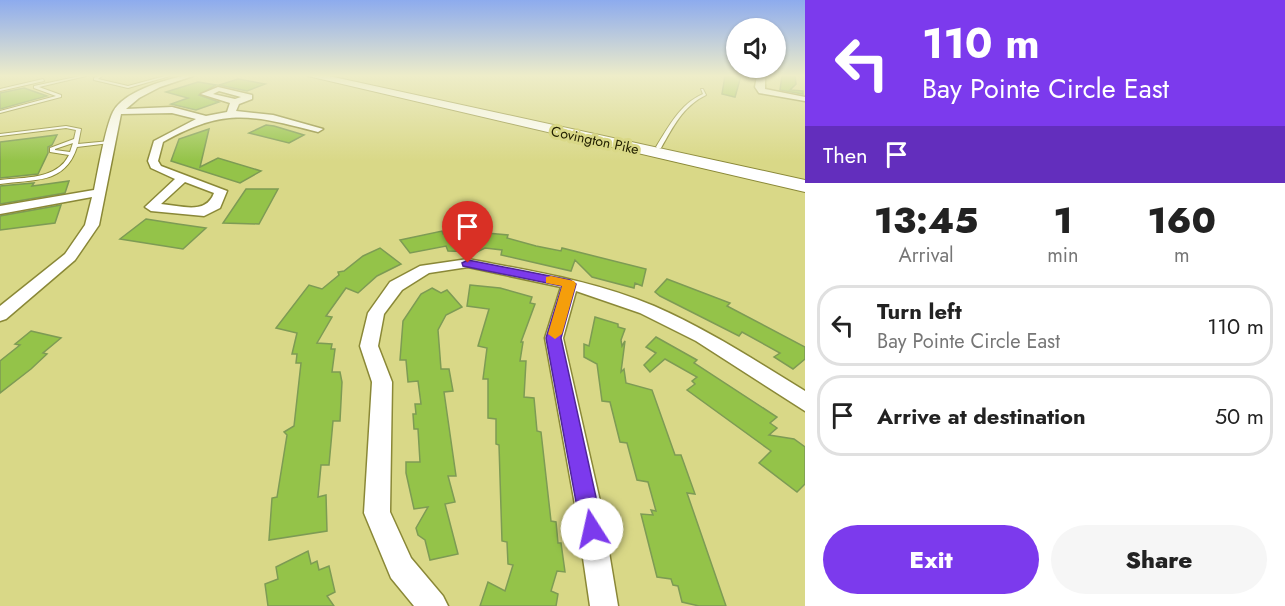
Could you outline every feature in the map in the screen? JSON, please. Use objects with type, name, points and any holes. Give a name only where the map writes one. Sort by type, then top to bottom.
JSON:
[{"type":"main road","name":"Covington Pike","points":[[448,104],[805,186]]},
{"type":"main road","name":"Covington Pike","points":[[575,132],[805,178]]},
{"type":"street","points":[[0,315],[70,258],[92,225],[97,193],[117,114],[127,104]]},
{"type":"street","points":[[183,178],[150,207],[204,212],[216,205],[221,191],[156,168],[153,154],[159,141],[200,119],[233,107],[318,129]]},
{"type":"street","points":[[117,114],[162,113],[200,119]]},
{"type":"street","points":[[0,210],[97,193]]},
{"type":"street","points":[[433,606],[400,568],[377,513],[382,382],[369,346],[376,313],[396,286],[425,269],[468,263],[570,284],[646,309],[702,336],[805,402]]},
{"type":"street","points":[[570,284],[554,338],[589,510],[604,606]]},
{"type":"lane","points":[[0,112],[29,104]]},
{"type":"lane","points":[[659,147],[688,104]]},
{"type":"lane","points":[[0,135],[73,127],[79,129],[67,164],[52,173],[0,182]]},
{"type":"lane","points":[[71,154],[52,152],[53,148],[75,143],[110,142]]},
{"type":"building","points":[[0,104],[17,104],[0,109]]},
{"type":"building","points":[[172,104],[212,104],[196,110]]},
{"type":"building","points":[[266,125],[304,135],[289,143],[249,133]]},
{"type":"building","points":[[209,129],[200,167],[218,158],[261,171],[240,183],[171,161],[179,139]]},
{"type":"building","points":[[57,135],[52,145],[48,147],[48,153],[38,174],[0,178],[0,142]]},
{"type":"building","points":[[69,181],[65,193],[0,204],[0,186],[34,183],[32,186]]},
{"type":"building","points":[[246,189],[278,189],[259,224],[223,223]]},
{"type":"building","points":[[61,205],[55,223],[0,230],[0,216]]},
{"type":"building","points":[[146,219],[206,228],[183,249],[120,239]]},
{"type":"building","points":[[442,231],[443,234],[465,231],[508,235],[507,238],[536,246],[561,251],[562,248],[646,269],[642,286],[635,283],[634,288],[592,277],[575,260],[571,271],[501,255],[502,250],[485,248],[477,252],[448,251],[446,246],[410,253],[400,240]]},
{"type":"building","points":[[380,248],[401,264],[377,276],[358,293],[346,288],[326,316],[332,317],[317,343],[332,344],[331,349],[335,349],[332,372],[340,372],[342,382],[340,421],[333,421],[329,465],[321,465],[318,497],[326,495],[327,531],[269,540],[272,498],[277,497],[287,435],[284,432],[294,426],[301,363],[296,363],[297,354],[292,354],[297,333],[276,328],[309,285],[322,289],[339,275],[338,272],[344,271],[363,256]]},
{"type":"building","points":[[667,279],[730,303],[727,306],[805,347],[805,359],[793,369],[774,357],[780,353],[742,332],[739,336],[660,296],[655,292]]},
{"type":"building","points":[[470,285],[500,288],[532,297],[530,303],[535,304],[521,342],[523,342],[520,361],[526,361],[524,397],[534,398],[537,431],[541,432],[551,521],[556,522],[558,543],[561,543],[565,572],[557,571],[551,591],[558,594],[556,606],[480,606],[488,582],[505,591],[513,565],[508,564],[507,542],[502,541],[496,419],[488,418],[488,379],[483,379],[487,348],[478,346],[489,309],[467,306]]},
{"type":"building","points":[[432,288],[441,293],[447,290],[462,307],[446,315],[438,330],[441,369],[449,369],[453,391],[444,392],[456,476],[448,476],[455,502],[445,504],[458,554],[430,560],[425,540],[418,535],[416,528],[428,507],[414,509],[406,473],[406,462],[420,462],[418,429],[414,429],[413,414],[416,414],[415,404],[421,404],[418,381],[408,382],[406,360],[400,360],[403,321],[421,294]]},
{"type":"building","points":[[595,317],[618,324],[618,327],[625,329],[621,340],[622,346],[625,341],[621,372],[624,369],[626,383],[652,390],[675,455],[681,455],[695,494],[687,493],[726,606],[699,606],[682,602],[678,586],[673,585],[671,579],[657,577],[641,514],[653,515],[651,510],[656,511],[648,482],[637,480],[627,443],[620,442],[610,402],[602,401],[597,364],[584,357],[584,344],[589,346]]},
{"type":"building","points":[[31,331],[61,338],[43,353],[47,354],[31,369],[0,393],[0,361],[20,345],[15,344]]},
{"type":"building","points":[[656,337],[697,360],[694,363],[777,417],[770,423],[777,428],[769,435],[794,439],[805,447],[805,484],[797,492],[759,463],[771,451],[687,390],[695,384],[692,381],[697,377],[665,359],[650,372],[644,365],[656,353],[646,347]]},
{"type":"building","points":[[308,551],[311,564],[317,561],[319,570],[329,566],[335,592],[327,596],[334,606],[268,606],[265,584],[278,579],[276,567]]},
{"type":"slow traffic","points":[[551,280],[570,284],[555,334]]},
{"type":"route","points":[[468,263],[570,284],[554,338],[592,529]]}]
